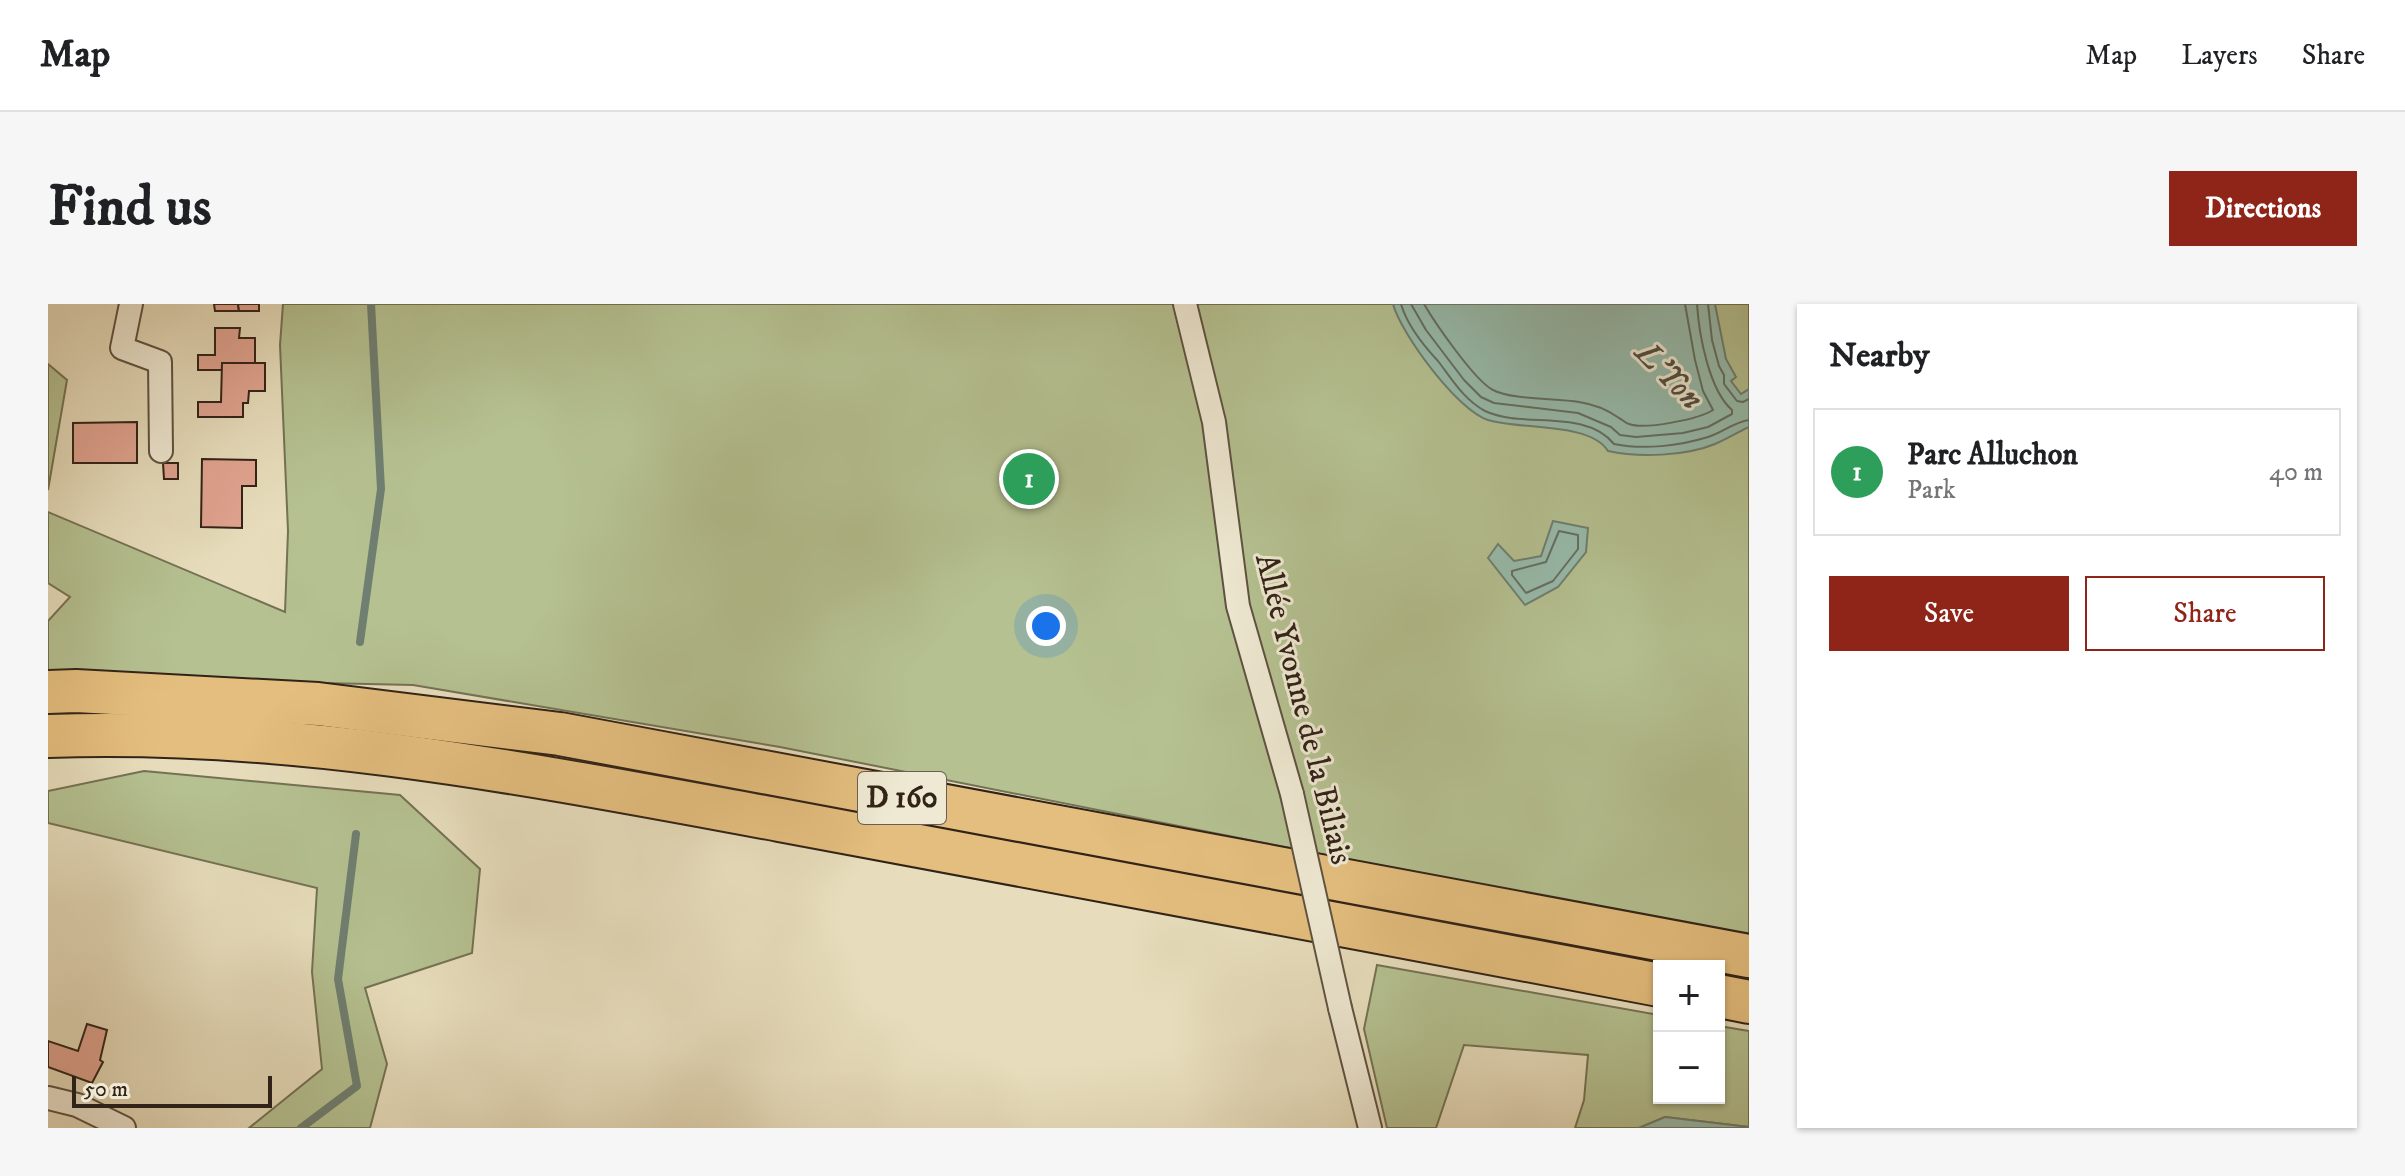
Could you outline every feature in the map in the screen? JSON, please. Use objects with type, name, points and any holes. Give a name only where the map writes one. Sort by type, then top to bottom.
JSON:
[{"type":"highway","name":"D 160","points":[[48,692],[318,704],[560,734],[1749,956]]},
{"type":"highway","name":"D 160","points":[[48,736],[123,735],[277,742],[348,749],[572,782],[1653,984]]},
{"type":"highway","points":[[1725,997],[1749,1002]]},
{"type":"street","points":[[131,304],[122,348],[160,362],[161,451]]},
{"type":"street","name":"Allée Yvonne de la Biliais","points":[[1185,304],[1214,422],[1238,606],[1292,794],[1370,1128]]},
{"type":"street","points":[[48,1098],[77,1105],[124,1128]]},
{"type":"shaded area","points":[[283,304],[1749,304],[1749,939],[780,747],[413,685],[48,677],[48,621],[70,597],[48,583],[48,512],[285,612],[288,531],[280,345]]},
{"type":"shaded area","points":[[48,364],[67,380],[48,490]]},
{"type":"shaded area","points":[[144,771],[400,795],[480,869],[472,953],[365,988],[387,1064],[370,1128],[249,1128],[322,1069],[312,972],[317,888],[48,823],[48,791]]},
{"type":"shaded area","points":[[1377,965],[1653,1014],[1653,1104],[1725,1104],[1725,1027],[1749,1031],[1749,1127],[1665,1117],[1639,1128],[1575,1128],[1584,1100],[1588,1055],[1464,1045],[1436,1128],[1387,1128],[1364,1029]]},
{"type":"water","name":"L'Yon","points":[[1393,304],[1715,304],[1726,359],[1736,377],[1731,381],[1741,394],[1749,389],[1749,427],[1703,448],[1648,455],[1608,451],[1599,442],[1571,431],[1488,420],[1462,402],[1432,370],[1407,334]]},
{"type":"water","points":[[1553,521],[1588,528],[1586,552],[1558,587],[1525,605],[1488,558],[1498,544],[1514,561],[1541,556]]},
{"type":"water","points":[[1665,1117],[1749,1127],[1749,1128],[1639,1128]]},
{"type":"building","points":[[214,304],[238,304],[239,311],[215,311]]},
{"type":"building","points":[[238,304],[259,304],[259,311],[239,311]]},
{"type":"building","points":[[215,328],[240,328],[239,338],[255,338],[255,364],[222,363],[222,370],[198,370],[198,355],[215,355]]},
{"type":"building","points":[[222,363],[265,363],[265,391],[249,391],[248,403],[243,403],[243,417],[198,417],[198,402],[221,402]]},
{"type":"building","points":[[137,422],[137,463],[73,463],[73,423]]},
{"type":"building","points":[[202,459],[256,460],[256,486],[242,486],[242,528],[201,527]]},
{"type":"building","points":[[163,463],[178,463],[178,479],[164,479]]},
{"type":"building","points":[[87,1024],[107,1030],[100,1060],[103,1062],[92,1083],[48,1067],[48,1041],[78,1051]]},
{"type":"waterway","points":[[360,642],[381,489],[371,304]]},
{"type":"waterway","points":[[301,1128],[357,1086],[338,979],[356,834]]},
{"type":"place","name":"Parc Alluchon","points":[[1029,479]]}]
